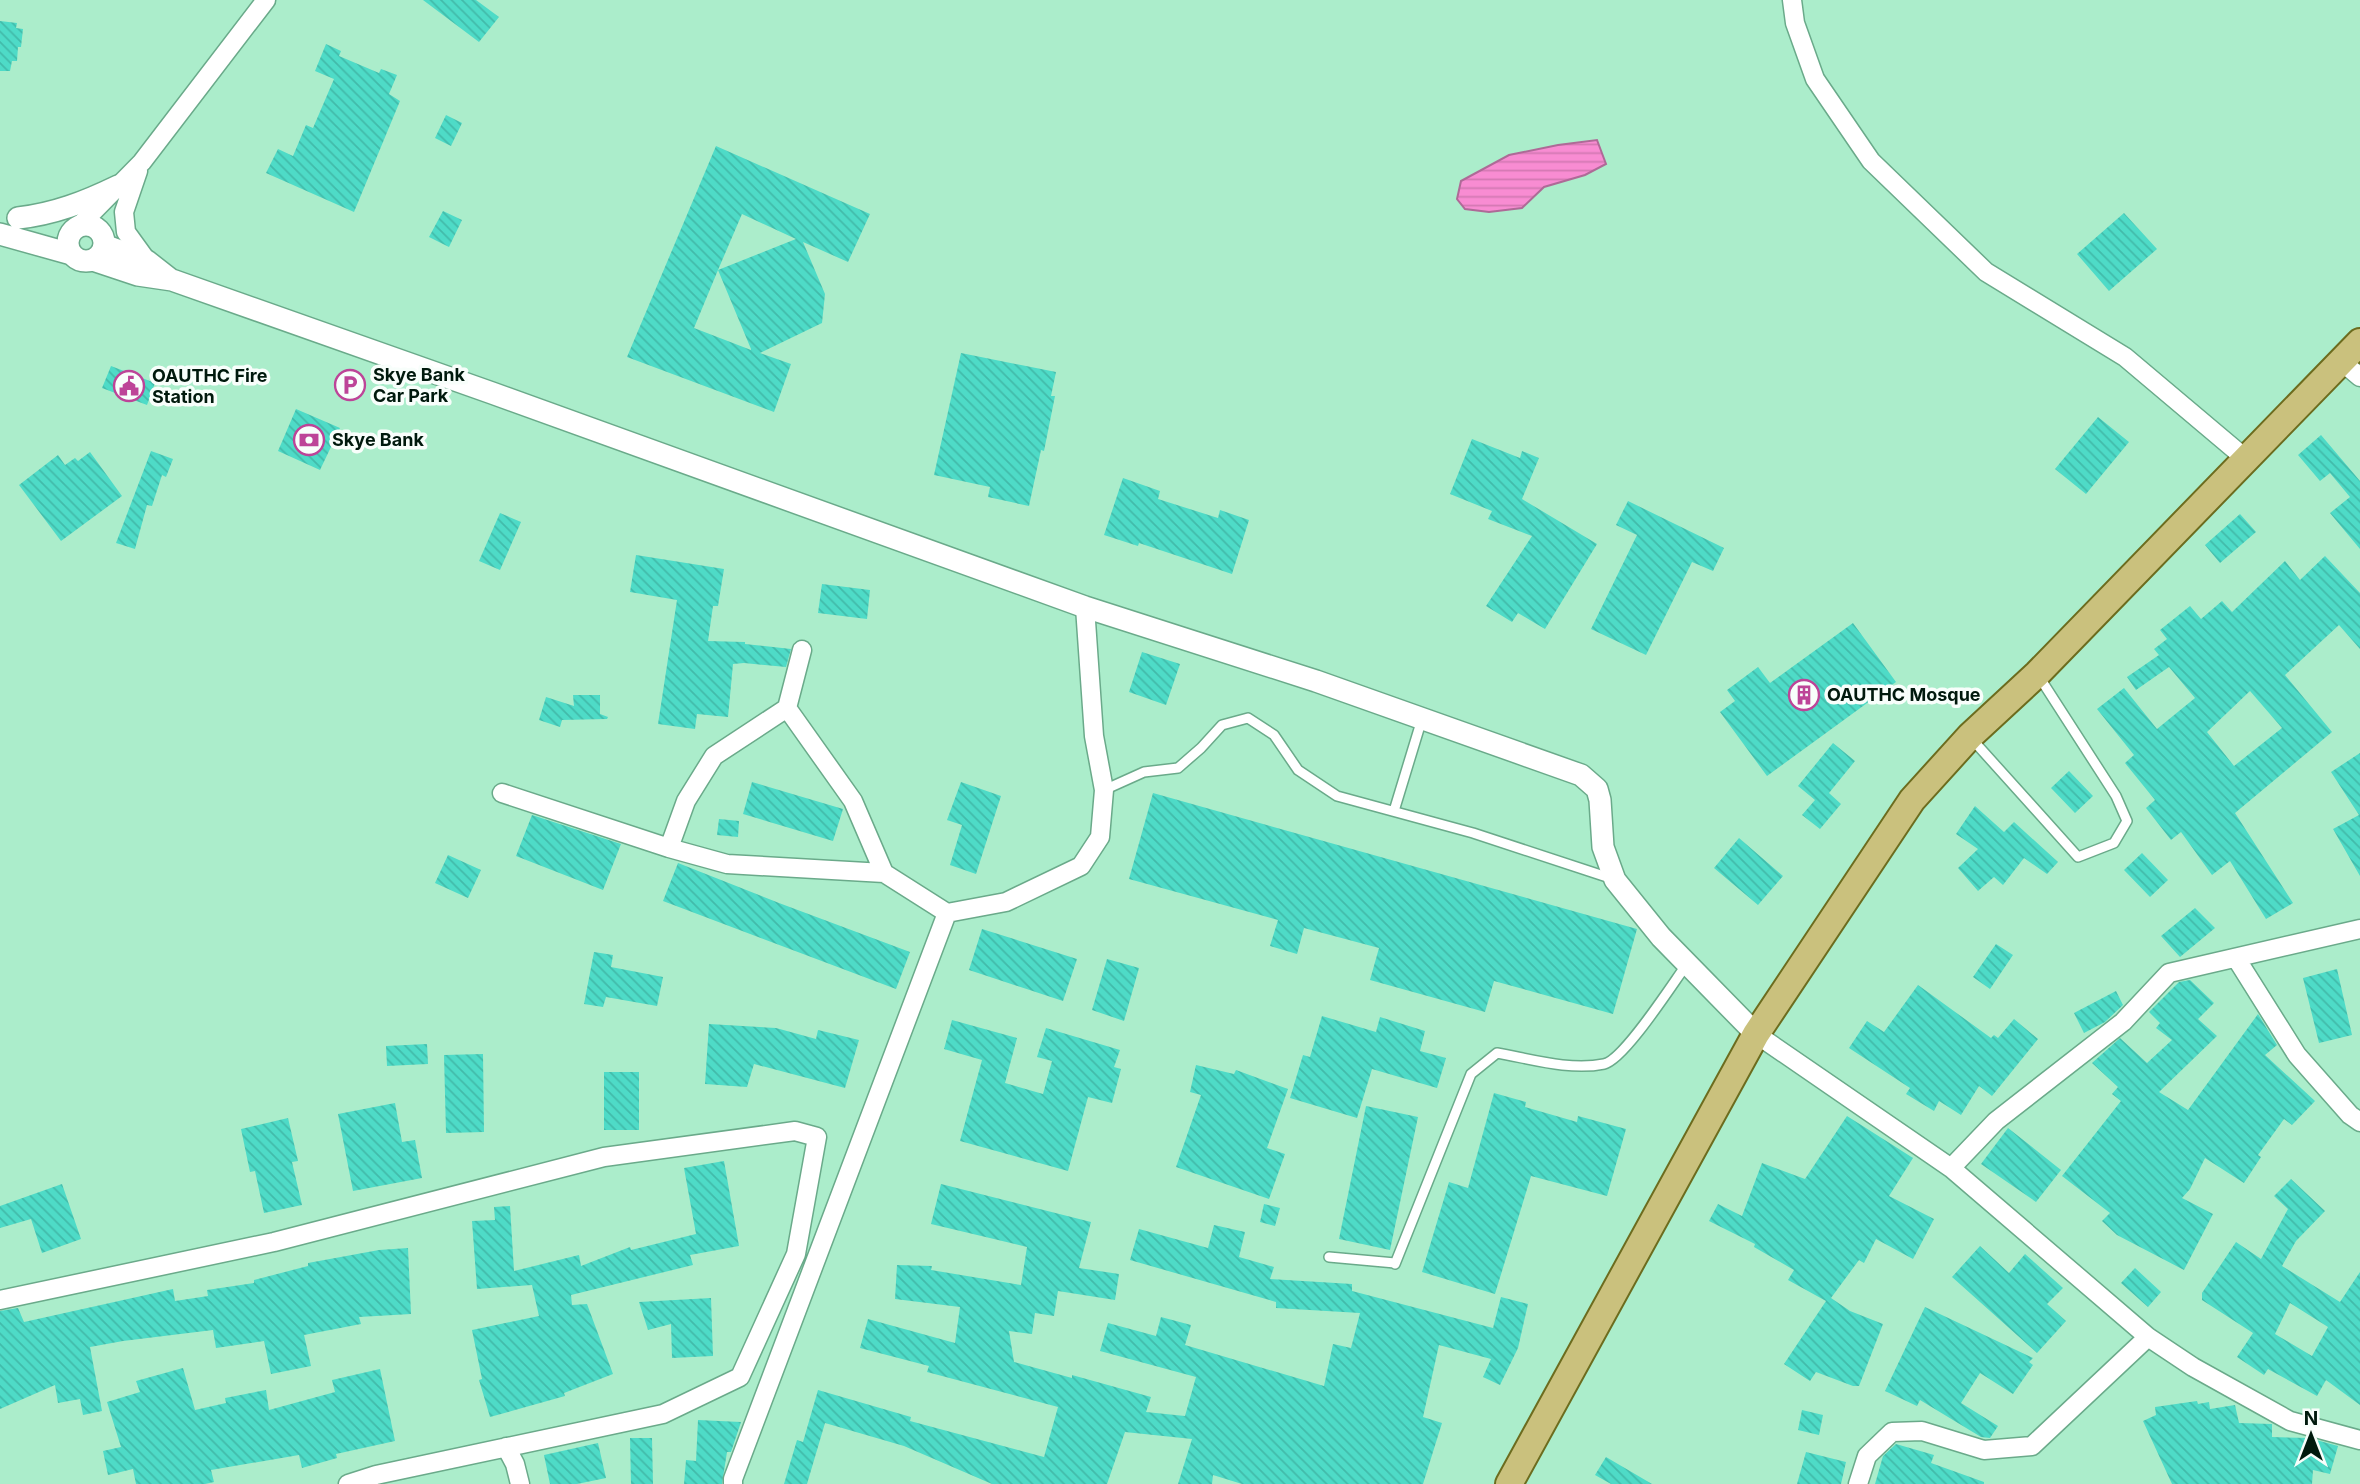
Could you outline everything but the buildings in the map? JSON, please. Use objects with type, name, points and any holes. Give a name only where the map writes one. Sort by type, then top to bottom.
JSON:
[{"type":"main road","points":[[1508,1484],[1756,1034],[1912,800],[1970,736],[2037,674],[2246,459],[2351,369],[2360,342]]},
{"type":"street","points":[[74,238],[142,162],[267,0]]},
{"type":"street","points":[[1792,0],[1795,23],[1815,79],[1871,161],[1986,272],[2125,356],[2246,459]]},
{"type":"street","points":[[142,162],[124,212],[126,232],[147,261],[172,281]]},
{"type":"street","points":[[9,216],[43,216],[118,186]]},
{"type":"street","points":[[9,216],[74,238]]},
{"type":"street","points":[[0,234],[74,238],[94,227],[100,232],[99,253]]},
{"type":"street","points":[[74,238],[81,261],[99,253],[147,261]]},
{"type":"street","points":[[99,253],[138,275],[172,281],[492,393],[1085,607],[1423,718],[1581,775],[1597,789],[1603,847],[1615,880],[1661,937],[1756,1034],[1951,1168],[2148,1337],[2193,1367],[2290,1421],[2360,1440]]},
{"type":"street","points":[[502,793],[669,848],[727,864],[884,873],[947,913],[1006,902],[1081,866],[1100,837],[1104,790],[1094,736],[1085,607]]},
{"type":"street","points":[[669,848],[686,801],[714,756],[787,708],[802,650]]},
{"type":"street","points":[[787,708],[853,801],[884,873]]},
{"type":"street","points":[[733,1484],[947,913]]},
{"type":"street","points":[[1951,1168],[1996,1121],[2123,1022],[2169,973],[2360,929]]},
{"type":"street","points":[[2236,958],[2297,1055],[2350,1115],[2360,1122]]},
{"type":"street","points":[[0,1300],[274,1242],[604,1157],[795,1131],[817,1137],[796,1254],[740,1377],[663,1414],[376,1475],[348,1484]]},
{"type":"street","points":[[1858,1484],[1867,1456],[1892,1433],[1922,1432],[1984,1450],[2032,1446],[2148,1337]]},
{"type":"street","points":[[506,1447],[515,1464],[520,1484]]},
{"type":"lane","points":[[1970,736],[2078,857],[2114,843],[2127,821],[2116,796],[2037,674]]},
{"type":"lane","points":[[1104,790],[1144,772],[1178,768],[1222,725],[1248,718],[1273,735],[1298,770],[1337,796],[1473,833],[1615,880]]},
{"type":"lane","points":[[1394,811],[1423,718]]},
{"type":"lane","points":[[1329,1257],[1395,1264],[1471,1074],[1496,1053],[1564,1065],[1607,1064],[1625,1049],[1687,964]]},
{"type":"shaded area","points":[[1597,140],[1606,164],[1585,175],[1544,187],[1522,208],[1489,212],[1465,209],[1457,199],[1461,181],[1509,155]]},
{"type":"place","name":"Skye Bank Car Park","points":[[350,385]]},
{"type":"place","name":"OAUTHC Fire Station","points":[[129,386]]},
{"type":"place","name":"Skye Bank","points":[[309,440]]},
{"type":"place","name":"OAUTHC Mosque","points":[[1804,695]]}]
